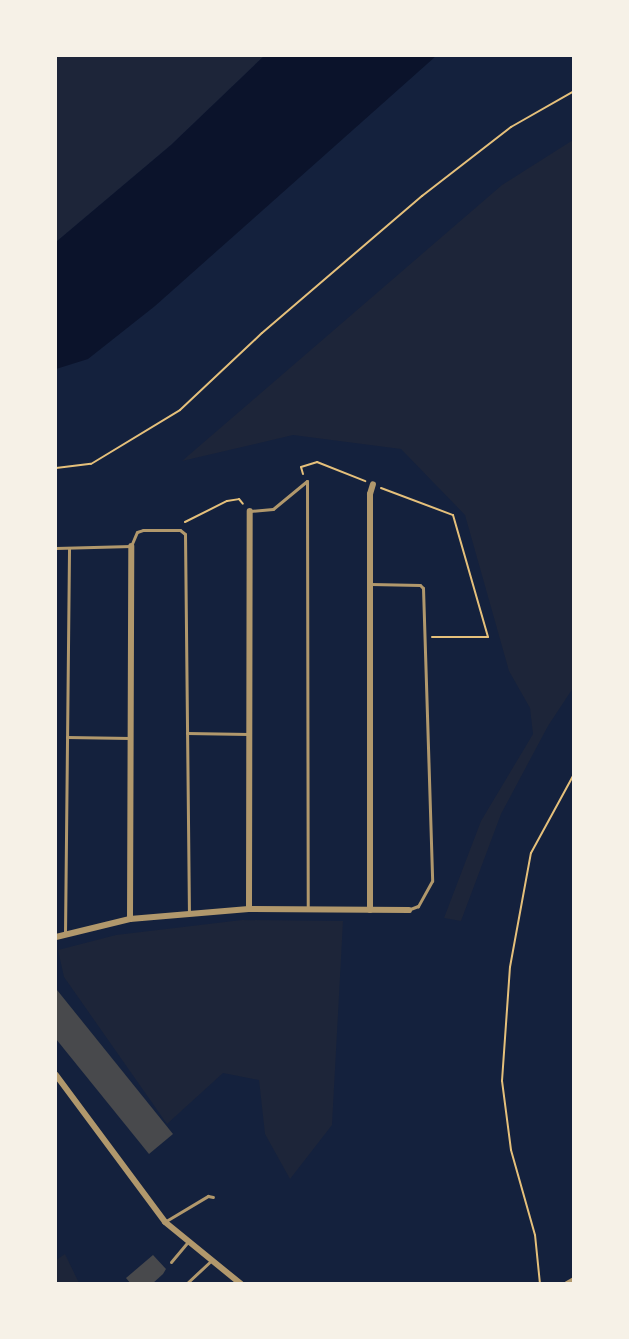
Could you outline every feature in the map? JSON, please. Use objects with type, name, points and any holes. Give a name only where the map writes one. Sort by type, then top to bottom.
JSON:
[{"type":"street","points":[[370,910],[370,494],[373,484]]},
{"type":"street","points":[[249,909],[250,511]]},
{"type":"street","points":[[130,546],[130,919]]},
{"type":"street","points":[[56,937],[130,919],[249,909],[409,910]]},
{"type":"street","points":[[56,1075],[165,1222],[210,1262],[242,1284]]},
{"type":"street","points":[[567,1284],[573,1280]]},
{"type":"lane","points":[[250,511],[273,509],[305,480]]},
{"type":"lane","points":[[305,480],[308,909]]},
{"type":"lane","points":[[56,548],[130,546],[137,532],[143,530],[180,530],[185,534],[189,914]]},
{"type":"lane","points":[[65,934],[69,548]]},
{"type":"lane","points":[[370,584],[420,585],[432,881],[418,906],[409,910]]},
{"type":"lane","points":[[187,733],[249,735]]},
{"type":"lane","points":[[67,737],[130,738]]},
{"type":"lane","points":[[165,1222],[208,1196],[213,1197]]},
{"type":"lane","points":[[171,1262],[188,1242]]},
{"type":"lane","points":[[186,1284],[210,1262]]},
{"type":"path","points":[[56,468],[91,464],[180,410],[262,333],[422,196],[511,127],[573,91]]},
{"type":"path","points":[[305,480],[301,467],[316,462],[453,515],[488,637],[423,637]]},
{"type":"path","points":[[180,530],[186,520],[227,501],[239,499],[250,511]]},
{"type":"path","points":[[540,1284],[535,1235],[504,1108],[503,1058],[510,967],[531,853],[573,774]]},
{"type":"shaded area","points":[[56,56],[264,56],[171,145],[56,242]]},
{"type":"shaded area","points":[[264,56],[436,56],[155,306],[88,359],[56,369],[56,242],[171,145]]},
{"type":"shaded area","points":[[573,140],[573,688],[548,726],[501,814],[461,921],[444,918],[481,821],[533,734],[530,708],[509,671],[465,515],[401,449],[293,435],[182,461],[502,185]]},
{"type":"shaded area","points":[[242,920],[343,921],[332,1125],[290,1179],[265,1134],[259,1080],[223,1073],[167,1124],[64,977],[58,950],[116,935]]},
{"type":"shaded area","points":[[65,1254],[79,1283],[56,1283],[56,1260]]},
{"type":"building","points":[[57,990],[173,1134],[149,1154],[56,1039]]},
{"type":"building","points":[[153,1255],[166,1269],[163,1274],[152,1284],[131,1284],[126,1278]]}]
